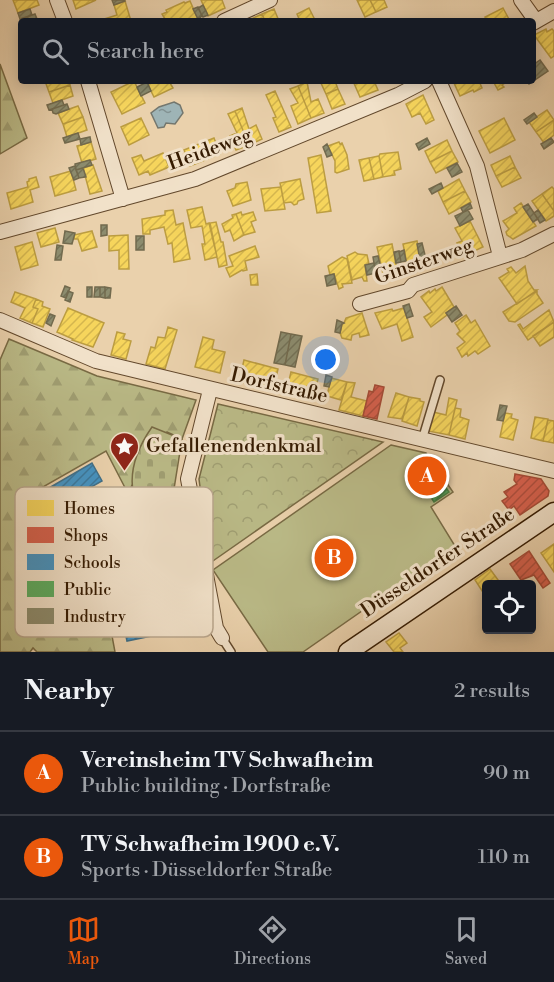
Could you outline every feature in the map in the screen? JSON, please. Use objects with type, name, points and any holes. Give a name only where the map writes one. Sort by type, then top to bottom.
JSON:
[{"type":"main road","name":"Düsseldorfer Straße","points":[[348,652],[554,512]]},
{"type":"street","points":[[57,0],[64,18]]},
{"type":"street","points":[[231,18],[270,0]]},
{"type":"street","points":[[522,0],[532,18]]},
{"type":"street","points":[[536,21],[554,11]]},
{"type":"street","points":[[89,84],[123,199]]},
{"type":"street","name":"Heideweg","points":[[0,232],[195,179],[398,95],[419,84]]},
{"type":"street","name":"Ginsterweg","points":[[440,84],[477,166],[500,256]]},
{"type":"street","name":"Ginsterweg","points":[[360,304],[408,291],[413,285],[522,250],[554,234]]},
{"type":"street","name":"Dorfstraße","points":[[0,320],[96,362],[554,471]]},
{"type":"street","points":[[190,487],[189,479],[210,390]]},
{"type":"street","points":[[213,611],[216,628],[222,638]]},
{"type":"lane","points":[[422,440],[440,380]]},
{"type":"lane","points":[[222,638],[231,652]]},
{"type":"green space","points":[[0,64],[27,138],[0,154]]},
{"type":"green space","points":[[9,339],[97,376],[196,400],[182,439],[167,432],[131,487],[125,487],[106,451],[43,487],[15,487],[15,637],[112,637],[115,652],[37,652],[33,648],[30,652],[0,652],[0,360]]},
{"type":"green space","points":[[218,404],[383,442],[213,561],[213,487],[200,487],[199,479]]},
{"type":"green space","points":[[152,427],[182,439],[174,487],[132,487],[133,468],[143,441]]},
{"type":"green space","points":[[391,445],[426,453],[453,492],[431,507],[455,546],[303,652],[268,652],[213,570]]},
{"type":"water","points":[[174,102],[180,105],[183,113],[175,124],[166,123],[164,127],[158,128],[151,113],[159,107]]},
{"type":"building: Homes","points":[[13,0],[37,0],[39,5],[18,13]]},
{"type":"building: Homes","points":[[73,0],[96,0],[76,9]]},
{"type":"building: Homes","points":[[201,0],[222,0],[225,8],[208,16]]},
{"type":"building: Homes","points":[[357,0],[370,0],[376,12],[365,17]]},
{"type":"building: Homes","points":[[370,0],[384,0],[387,7],[376,12]]},
{"type":"building: Homes","points":[[125,1],[130,18],[108,18],[117,15],[114,5]]},
{"type":"building: Homes","points":[[190,1],[198,18],[164,18],[162,14],[167,12],[166,10]]},
{"type":"building: Homes","points":[[309,8],[314,18],[299,18],[297,14]]},
{"type":"building: Homes","points":[[503,8],[508,18],[486,18]]},
{"type":"building: Homes","points":[[274,9],[278,18],[264,18],[262,14]]},
{"type":"building: Homes","points":[[546,29],[547,32],[552,29],[554,31],[554,56],[551,58],[536,38],[536,34]]},
{"type":"building: Homes","points":[[46,84],[70,85],[49,92]]},
{"type":"building: Homes","points":[[128,84],[136,84],[145,103],[122,114],[111,92]]},
{"type":"building: Homes","points":[[148,84],[171,84],[173,88],[154,97]]},
{"type":"building: Homes","points":[[307,84],[311,102],[318,99],[324,113],[311,118],[298,86]]},
{"type":"building: Homes","points":[[321,84],[336,84],[338,89],[326,94]]},
{"type":"building: Homes","points":[[354,84],[375,84],[378,90],[360,97]]},
{"type":"building: Homes","points":[[454,84],[480,84],[482,88],[460,96]]},
{"type":"building: Homes","points":[[495,84],[504,84],[504,87],[498,90]]},
{"type":"building: Homes","points":[[70,85],[73,96],[53,103],[49,92]]},
{"type":"building: Homes","points":[[298,86],[311,118],[298,124],[291,106],[298,103],[290,89]]},
{"type":"building: Homes","points":[[338,89],[345,104],[332,109],[326,94]]},
{"type":"building: Homes","points":[[275,91],[291,127],[279,132],[273,118],[276,117],[266,95]]},
{"type":"building: Homes","points":[[423,95],[434,120],[426,124],[420,113],[412,117],[406,104]]},
{"type":"building: Homes","points":[[78,106],[83,117],[63,124],[58,113]]},
{"type":"building: Homes","points":[[242,108],[249,129],[256,125],[262,139],[249,145],[235,111]]},
{"type":"building: Homes","points":[[547,110],[554,120],[536,132],[529,122]]},
{"type":"building: Homes","points":[[235,111],[249,145],[236,150],[230,136],[237,133],[228,114]]},
{"type":"building: Homes","points":[[83,117],[87,130],[67,137],[63,124]]},
{"type":"building: Homes","points":[[141,118],[149,135],[129,145],[121,127]]},
{"type":"building: Homes","points":[[504,118],[515,140],[490,153],[479,131]]},
{"type":"building: Homes","points":[[554,120],[554,135],[544,143],[536,132]]},
{"type":"building: Homes","points":[[214,138],[220,154],[190,166],[184,150]]},
{"type":"building: Homes","points":[[447,140],[452,151],[430,162],[425,151]]},
{"type":"building: Homes","points":[[91,142],[96,159],[82,163],[77,146]]},
{"type":"building: Homes","points":[[342,143],[347,155],[349,169],[337,173],[335,172],[335,161],[328,146]]},
{"type":"building: Homes","points":[[452,151],[458,162],[436,173],[430,162]]},
{"type":"building: Homes","points":[[398,152],[401,169],[394,171],[395,175],[383,177],[380,154]]},
{"type":"building: Homes","points":[[163,153],[169,167],[150,175],[148,171],[139,175],[132,158],[141,155],[144,161]]},
{"type":"building: Homes","points":[[321,155],[331,211],[317,213],[308,158]]},
{"type":"building: Homes","points":[[379,156],[383,177],[374,179],[369,158]]},
{"type":"building: Homes","points":[[510,156],[515,167],[496,176],[491,165]]},
{"type":"building: Homes","points":[[369,158],[374,179],[364,181],[359,160]]},
{"type":"building: Homes","points":[[93,165],[102,191],[90,194],[83,168]]},
{"type":"building: Homes","points":[[515,167],[521,178],[502,187],[496,176]]},
{"type":"building: Homes","points":[[71,171],[76,190],[55,196],[50,177]]},
{"type":"building: Homes","points":[[36,177],[39,187],[30,190],[33,202],[11,209],[7,193],[28,187],[29,179]]},
{"type":"building: Homes","points":[[300,179],[304,199],[294,205],[291,202],[284,203],[280,183]]},
{"type":"building: Homes","points":[[459,179],[465,191],[443,202],[438,191]]},
{"type":"building: Homes","points":[[247,182],[251,200],[233,206],[227,191],[235,188],[236,184]]},
{"type":"building: Homes","points":[[281,187],[285,209],[265,211],[261,189]]},
{"type":"building: Homes","points":[[552,187],[554,189],[554,211],[542,194]]},
{"type":"building: Homes","points":[[465,191],[471,202],[449,214],[443,202]]},
{"type":"building: Homes","points":[[542,194],[554,211],[554,216],[546,221],[532,201]]},
{"type":"building: Homes","points":[[521,203],[536,226],[513,239],[507,235],[506,232],[509,229],[503,221],[517,213],[514,208]]},
{"type":"building: Homes","points":[[202,207],[206,224],[209,223],[217,257],[205,260],[202,226],[191,228],[187,210]]},
{"type":"building: Homes","points":[[173,210],[176,225],[183,223],[190,259],[174,262],[172,243],[168,244],[164,227],[150,230],[150,234],[143,234],[142,219],[165,215],[165,211]]},
{"type":"building: Homes","points":[[241,212],[242,215],[253,212],[256,220],[251,222],[255,232],[244,235],[236,214]]},
{"type":"building: Homes","points":[[236,214],[244,235],[234,241],[230,230],[225,232],[222,224]]},
{"type":"building: Homes","points":[[470,221],[483,247],[468,254],[466,250],[462,252],[457,243],[462,241],[455,228]]},
{"type":"building: Homes","points":[[216,222],[221,242],[223,242],[227,265],[219,267],[210,223]]},
{"type":"building: Homes","points":[[55,228],[59,242],[41,247],[37,233]]},
{"type":"building: Homes","points":[[92,231],[97,247],[82,251],[74,235]]},
{"type":"building: Homes","points":[[128,235],[129,269],[119,269],[119,250],[109,251],[109,236]]},
{"type":"building: Homes","points":[[417,241],[422,266],[408,269],[403,244]]},
{"type":"building: Homes","points":[[32,242],[38,265],[21,270],[15,247]]},
{"type":"building: Homes","points":[[392,244],[397,269],[392,273],[383,273],[377,247]]},
{"type":"building: Homes","points":[[255,246],[259,257],[245,261],[247,270],[242,270],[230,277],[226,268],[233,266],[229,256]]},
{"type":"building: Homes","points":[[355,252],[367,255],[369,264],[365,265],[367,281],[364,281],[362,277],[352,280],[347,256]]},
{"type":"building: Homes","points":[[342,257],[347,259],[352,283],[342,284],[343,287],[339,289],[334,274],[330,275],[328,266]]},
{"type":"building: Homes","points":[[525,266],[528,281],[534,290],[537,290],[517,304],[499,278],[509,272],[507,269],[511,267],[516,273]]},
{"type":"building: Homes","points":[[257,274],[258,285],[251,285],[250,275]]},
{"type":"building: Homes","points":[[442,287],[454,307],[431,327],[424,317],[432,312],[421,297],[429,291],[430,293]]},
{"type":"building: Homes","points":[[537,291],[543,303],[515,322],[509,321],[503,312]]},
{"type":"building: Homes","points":[[15,292],[36,299],[33,307],[38,309],[32,323],[20,318],[25,308],[11,302]]},
{"type":"building: Homes","points":[[36,299],[43,302],[42,306],[50,309],[43,327],[32,323],[38,309],[33,307]]},
{"type":"building: Homes","points":[[68,308],[104,323],[93,347],[57,332]]},
{"type":"building: Homes","points":[[404,308],[413,337],[402,341],[397,324],[382,329],[375,313]]},
{"type":"building: Homes","points":[[549,310],[554,322],[528,340],[518,325],[520,324],[523,329]]},
{"type":"building: Homes","points":[[362,313],[369,335],[360,337],[359,333],[352,335],[351,340],[342,338],[340,333],[346,318]]},
{"type":"building: Homes","points":[[466,315],[471,323],[475,320],[490,346],[478,354],[475,351],[462,357],[457,348],[465,342],[457,334],[460,331],[455,323]]},
{"type":"building: Homes","points":[[554,322],[554,337],[540,346],[533,336]]},
{"type":"building: Homes","points":[[168,327],[177,330],[165,369],[146,364],[151,347],[155,348],[158,337],[165,338]]},
{"type":"building: Homes","points":[[117,332],[125,334],[123,339],[131,341],[126,359],[111,355]]},
{"type":"building: Homes","points":[[203,337],[214,340],[212,349],[225,352],[220,373],[195,367]]},
{"type":"building: Homes","points":[[244,360],[278,369],[273,390],[239,382]]},
{"type":"building: Homes","points":[[291,372],[318,379],[313,399],[286,393]]},
{"type":"building: Homes","points":[[331,378],[347,382],[341,400],[327,396]]},
{"type":"building: Homes","points":[[347,382],[355,383],[351,397],[367,401],[363,416],[339,410]]},
{"type":"building: Homes","points":[[396,393],[409,397],[402,419],[388,417]]},
{"type":"building: Homes","points":[[409,397],[424,402],[417,426],[402,421]]},
{"type":"building: Homes","points":[[449,398],[457,400],[449,435],[428,431],[433,412],[446,415]]},
{"type":"building: Homes","points":[[455,408],[461,409],[460,417],[469,420],[465,439],[449,435]]},
{"type":"building: Homes","points":[[505,413],[512,414],[511,418],[518,420],[513,440],[500,437]]},
{"type":"building: Homes","points":[[535,417],[548,419],[543,441],[531,438]]},
{"type":"building: Homes","points":[[548,420],[554,421],[554,443],[543,441]]},
{"type":"building: Homes","points":[[554,544],[554,572],[541,553]]},
{"type":"building: Homes","points":[[490,569],[498,580],[482,580],[482,591],[475,580]]},
{"type":"building: Homes","points":[[399,633],[407,643],[400,648],[403,652],[394,652],[386,642]]},
{"type":"building: Shops","points":[[375,385],[384,387],[377,419],[363,416],[369,391],[373,392]]},
{"type":"building: Shops","points":[[515,474],[541,479],[549,491],[548,496],[520,515],[514,506],[509,510],[502,501],[508,497],[504,492],[517,484],[514,480]]},
{"type":"building: Shops","points":[[529,551],[550,583],[543,588],[534,575],[521,580],[510,564]]},
{"type":"building: Schools","points":[[92,463],[102,481],[91,487],[50,487]]},
{"type":"building: Schools","points":[[126,637],[147,637],[127,641]]},
{"type":"building: Public","points":[[429,463],[449,492],[434,502],[430,496],[433,494],[421,477],[418,479],[414,473]]},
{"type":"building: Industry","points":[[112,0],[124,0],[125,1],[114,5]]},
{"type":"building: Industry","points":[[203,5],[208,15],[203,17],[198,8]]},
{"type":"building: Industry","points":[[198,7],[202,16],[198,18],[193,9]]},
{"type":"building: Industry","points":[[30,9],[32,15],[20,18],[18,13]]},
{"type":"building: Industry","points":[[35,14],[37,18],[24,18]]},
{"type":"building: Industry","points":[[540,60],[548,71],[536,79],[536,63]]},
{"type":"building: Industry","points":[[148,84],[151,91],[141,96],[137,87]]},
{"type":"building: Industry","points":[[62,100],[64,105],[49,110],[47,105]]},
{"type":"building: Industry","points":[[67,104],[69,109],[53,113],[52,109]]},
{"type":"building: Industry","points":[[534,113],[537,117],[527,124],[524,120]]},
{"type":"building: Industry","points":[[78,133],[80,139],[65,143],[63,138]]},
{"type":"building: Industry","points":[[90,137],[91,142],[81,145],[80,139]]},
{"type":"building: Industry","points":[[427,138],[430,144],[419,150],[416,144]]},
{"type":"building: Industry","points":[[551,138],[554,142],[544,149],[541,144]]},
{"type":"building: Industry","points":[[327,144],[332,155],[327,157],[323,147]]},
{"type":"building: Industry","points":[[90,160],[92,165],[76,170],[75,164]]},
{"type":"building: Industry","points":[[457,163],[462,172],[452,177],[447,168]]},
{"type":"building: Industry","points":[[75,166],[79,178],[74,180],[69,168]]},
{"type":"building: Industry","points":[[83,168],[86,177],[79,178],[76,170]]},
{"type":"building: Industry","points":[[441,183],[443,188],[432,194],[429,189]]},
{"type":"building: Industry","points":[[470,203],[472,208],[463,212],[461,208]]},
{"type":"building: Industry","points":[[528,204],[538,219],[533,222],[523,207]]},
{"type":"building: Industry","points":[[468,210],[473,219],[460,226],[455,216]]},
{"type":"building: Industry","points":[[538,210],[545,220],[540,223],[534,213]]},
{"type":"building: Industry","points":[[101,225],[107,225],[107,235],[101,236]]},
{"type":"building: Industry","points":[[65,231],[75,233],[72,244],[63,243]]},
{"type":"building: Industry","points":[[136,236],[144,236],[144,250],[136,250]]},
{"type":"building: Industry","points":[[422,243],[426,259],[420,260],[417,244]]},
{"type":"building: Industry","points":[[57,245],[63,246],[61,260],[55,260]]},
{"type":"building: Industry","points":[[404,250],[406,261],[401,262],[399,252]]},
{"type":"building: Industry","points":[[399,251],[401,262],[396,263],[394,252]]},
{"type":"building: Industry","points":[[378,256],[381,268],[375,269],[373,257]]},
{"type":"building: Industry","points":[[374,263],[376,273],[367,275],[365,265]]},
{"type":"building: Industry","points":[[334,274],[336,284],[327,286],[325,276]]},
{"type":"building: Industry","points":[[65,286],[70,288],[66,298],[61,296]]},
{"type":"building: Industry","points":[[87,287],[92,287],[92,297],[87,297]]},
{"type":"building: Industry","points":[[95,287],[100,287],[100,297],[94,297]]},
{"type":"building: Industry","points":[[100,287],[105,287],[105,298],[100,297]]},
{"type":"building: Industry","points":[[105,287],[111,288],[110,298],[105,298]]},
{"type":"building: Industry","points":[[68,291],[73,293],[70,302],[65,300]]},
{"type":"building: Industry","points":[[409,304],[413,316],[407,318],[403,306]]},
{"type":"building: Industry","points":[[456,306],[462,315],[452,322],[446,313]]},
{"type":"building: Industry","points":[[50,314],[55,316],[51,326],[46,323]]},
{"type":"building: Industry","points":[[337,320],[344,323],[340,333],[335,332]]},
{"type":"building: Industry","points":[[281,332],[291,334],[285,365],[274,363]]},
{"type":"building: Industry","points":[[291,334],[302,336],[295,367],[285,365]]},
{"type":"building: Industry","points":[[326,375],[332,377],[329,387],[324,386]]},
{"type":"building: Industry","points":[[500,405],[507,406],[503,421],[497,420]]},
{"type":"place","name":"Gefallenendenkmal","points":[[125,472]]},
{"type":"place","name":"Vereinsheim TV Schwafheim","points":[[427,476]]},
{"type":"place","name":"TV Schwafheim 1900 e.V.","points":[[334,558]]}]
